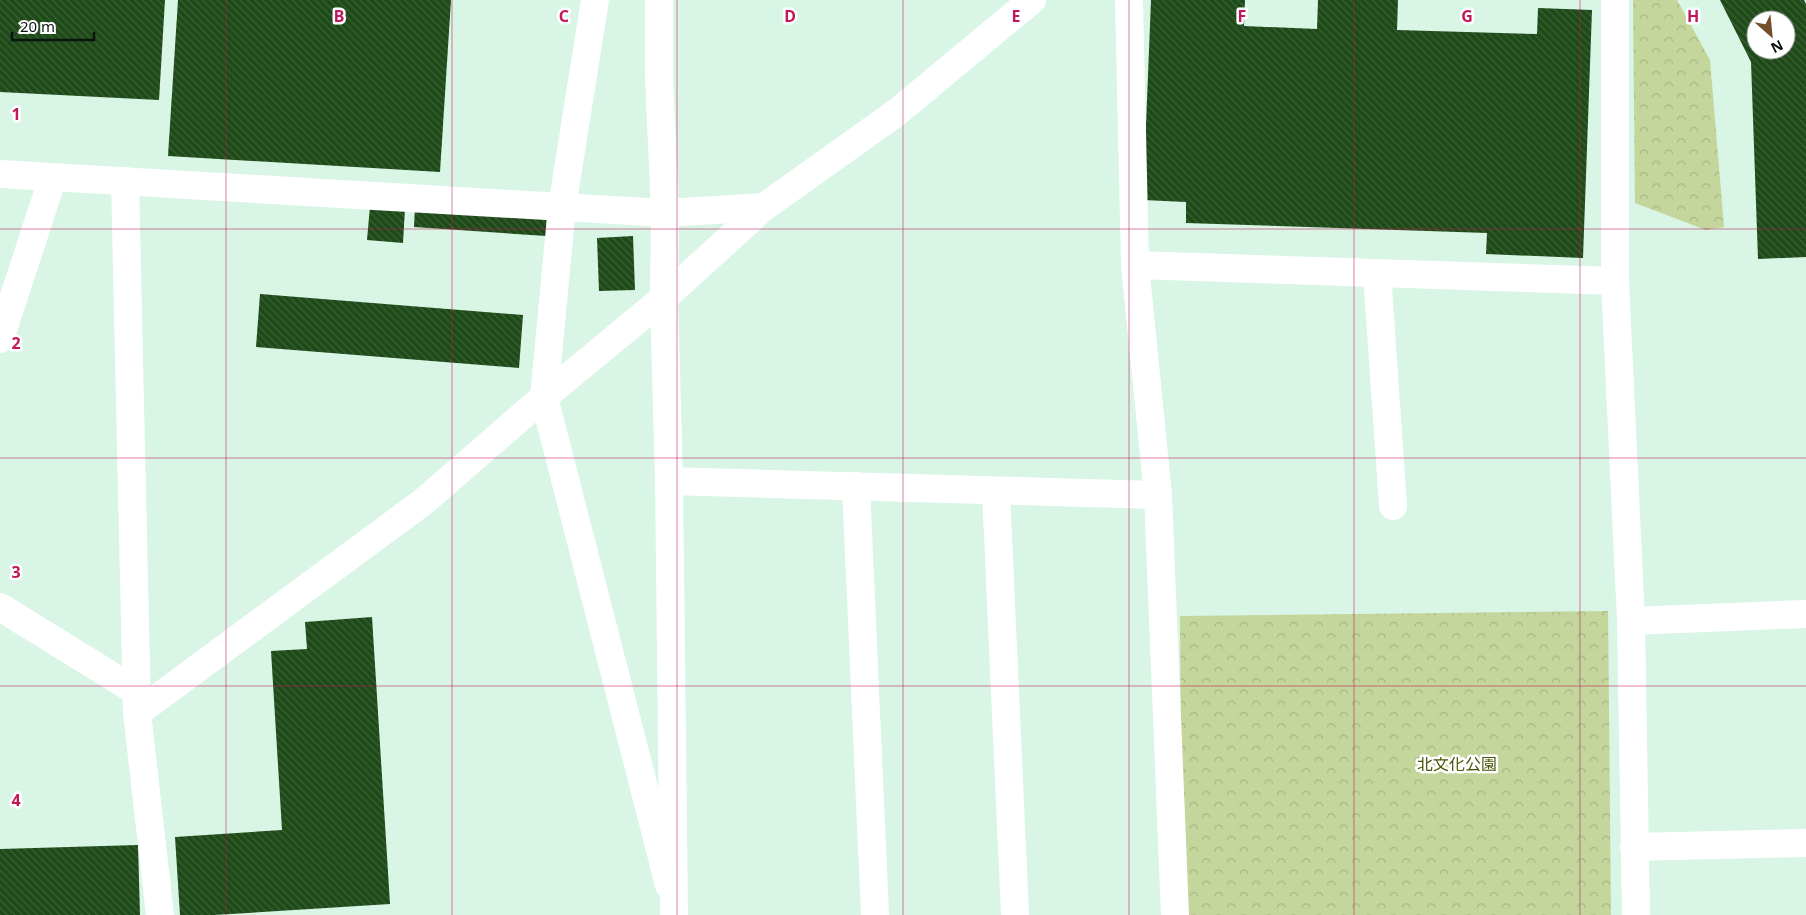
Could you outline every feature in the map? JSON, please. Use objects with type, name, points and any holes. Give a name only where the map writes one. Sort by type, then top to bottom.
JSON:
[{"type":"street","points":[[595,0],[562,207],[544,397],[674,908]]},
{"type":"street","points":[[659,0],[659,76],[665,213],[664,298],[669,481],[674,908]]},
{"type":"street","points":[[137,702],[423,502],[544,397],[664,298],[764,207],[896,113],[1032,0]]},
{"type":"street","points":[[1129,0],[1135,265],[1158,495],[1175,915]]},
{"type":"street","points":[[1615,0],[1615,281],[1630,621],[1636,915]]},
{"type":"street","points":[[0,174],[665,213],[764,207]]},
{"type":"street","points":[[0,340],[53,177]]},
{"type":"street","points":[[125,181],[137,702],[160,915]]},
{"type":"street","points":[[1135,265],[1615,281]]},
{"type":"street","points":[[1377,273],[1393,506]]},
{"type":"street","points":[[669,481],[1158,495]]},
{"type":"street","points":[[856,486],[874,915]]},
{"type":"street","points":[[996,491],[1015,915]]},
{"type":"street","points":[[0,607],[137,702]]},
{"type":"street","points":[[1630,621],[1806,614]]},
{"type":"street","points":[[1634,847],[1806,843]]},
{"type":"green space","points":[[1633,0],[1677,0],[1710,60],[1724,227],[1706,230],[1635,203]]},
{"type":"green space","name":"北文化公園","points":[[1608,611],[1611,915],[1182,915],[1180,616]]},
{"type":"building","points":[[0,0],[165,0],[159,100],[0,92]]},
{"type":"building","points":[[178,0],[451,0],[440,172],[168,156]]},
{"type":"building","points":[[1151,0],[1245,0],[1244,26],[1317,29],[1318,0],[1398,0],[1397,30],[1537,34],[1538,8],[1592,10],[1583,258],[1486,254],[1487,233],[1186,223],[1186,202],[1143,200]]},
{"type":"building","points":[[1720,0],[1804,0],[1806,4],[1806,257],[1758,259],[1750,60],[1796,60],[1796,10],[1746,10],[1746,52]]},
{"type":"building","points":[[370,206],[405,208],[403,243],[367,240]]},
{"type":"building","points":[[415,206],[547,215],[546,236],[414,227]]},
{"type":"building","points":[[633,236],[635,290],[599,291],[597,238]]},
{"type":"building","points":[[260,294],[523,315],[519,368],[256,347]]},
{"type":"building","points":[[372,617],[390,904],[214,915],[180,915],[175,837],[282,830],[271,651],[307,649],[305,622]]},
{"type":"building","points":[[138,845],[140,915],[0,915],[0,849]]}]
